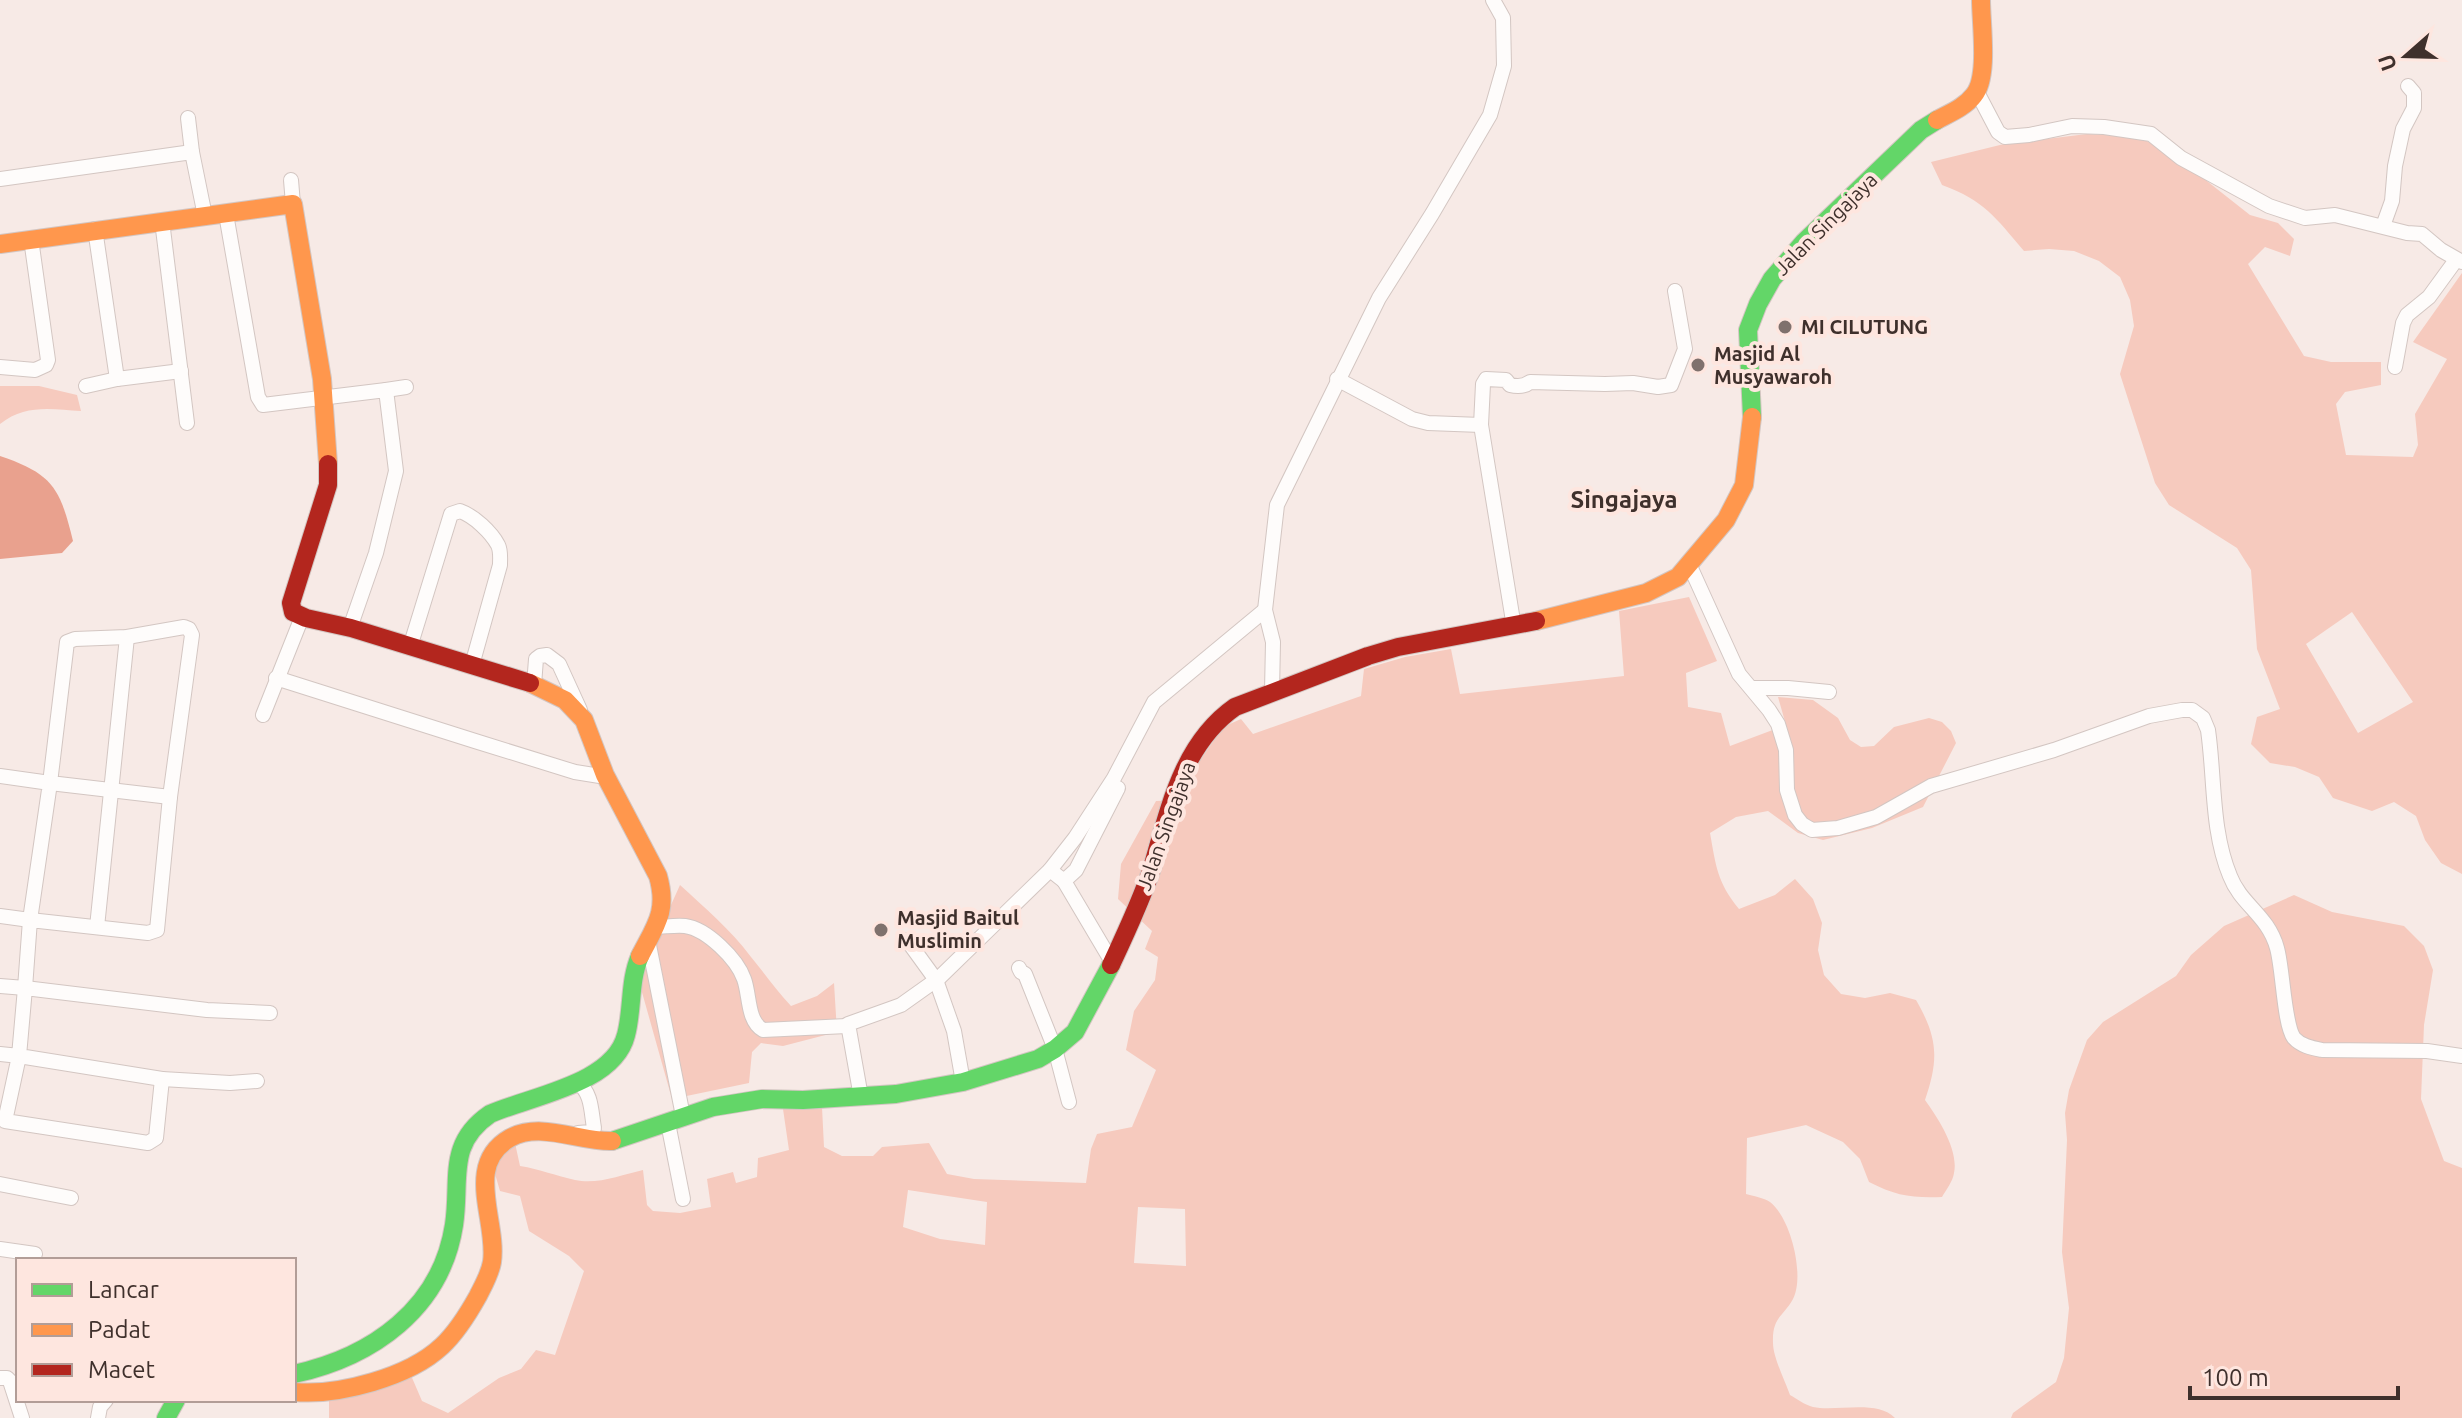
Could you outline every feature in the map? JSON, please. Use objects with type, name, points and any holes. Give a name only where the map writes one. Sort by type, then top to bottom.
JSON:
[{"type":"street","points":[[1272,691],[1273,642],[1265,610],[1277,505],[1379,298],[1490,115],[1504,66],[1505,38],[1503,18],[1493,0]]},
{"type":"street","points":[[1981,0],[1982,78],[1977,92],[1998,132],[2008,138],[2072,126],[2140,131],[2151,134],[2181,158],[2269,206],[2305,218],[2335,215],[2422,234],[2459,261],[2429,297],[2407,315],[2395,367]]},
{"type":"street","points":[[2383,226],[2392,201],[2403,129],[2414,108],[2414,93],[2408,86]]},
{"type":"street","name":"Jalan Singajaya","points":[[296,1392],[324,1393],[371,1381],[423,1360],[442,1348],[476,1299],[491,1267],[493,1245],[484,1186],[490,1155],[510,1137],[541,1129],[599,1142],[614,1141],[713,1107],[762,1099],[896,1094],[963,1082],[1038,1059],[1055,1049],[1075,1032],[1112,962],[1151,870],[1160,832],[1192,752],[1222,716],[1235,707],[1398,647],[1514,627],[1646,593],[1678,577],[1726,520],[1744,485],[1752,430],[1748,330],[1772,279],[1804,242],[1921,130],[1967,103],[1977,92]]},
{"type":"street","points":[[188,118],[205,216]]},
{"type":"street","points":[[0,179],[192,152]]},
{"type":"street","points":[[291,180],[325,397],[328,485],[290,606],[293,612],[534,685],[561,697],[586,722]]},
{"type":"street","points":[[0,244],[293,204]]},
{"type":"street","points":[[226,214],[259,401],[263,405],[406,387]]},
{"type":"street","points":[[162,221],[187,423]]},
{"type":"street","points":[[95,229],[117,379]]},
{"type":"street","points":[[0,367],[35,370],[46,365],[48,360],[31,239]]},
{"type":"street","points":[[1514,627],[1481,425],[1482,389],[1486,379],[1506,380],[1517,387],[1530,382],[1671,385],[1685,349],[1675,291]]},
{"type":"street","points":[[86,386],[181,371]]},
{"type":"street","points":[[1337,379],[1412,419],[1428,423],[1481,425]]},
{"type":"street","points":[[350,628],[376,553],[396,471],[386,390]]},
{"type":"street","points":[[410,647],[451,514],[460,511],[469,514],[493,537],[500,552],[500,565],[472,665]]},
{"type":"street","points":[[1689,564],[1739,674],[1778,724],[1786,750],[1787,790],[1795,815],[1802,824],[1812,830],[1838,828],[1876,817],[1931,786],[2054,750],[2149,716],[2192,710],[2203,718],[2208,730],[2218,834],[2230,877],[2238,893],[2264,919],[2271,931],[2284,977],[2289,1028],[2295,1040],[2322,1050],[2427,1051],[2462,1056]]},
{"type":"street","points":[[651,934],[687,926],[700,932],[734,959],[744,979],[757,1026],[763,1030],[847,1026],[901,1005],[936,980],[1050,870],[1114,778],[1154,702],[1265,610]]},
{"type":"street","points":[[263,715],[302,617]]},
{"type":"street","points":[[0,916],[30,920],[148,933],[159,927],[170,797],[192,631],[184,627],[127,637],[67,642],[30,920],[19,1056],[2,1120],[153,1142],[156,1138],[162,1079]]},
{"type":"street","points":[[97,927],[127,637]]},
{"type":"street","points":[[296,1374],[331,1366],[358,1353],[422,1303],[435,1282],[448,1249],[454,1225],[458,1161],[467,1135],[479,1121],[496,1110],[578,1083],[613,1061],[621,1050],[633,996],[634,974],[663,907],[661,886],[606,777],[586,722],[559,664],[547,655],[536,659],[534,685]]},
{"type":"street","points":[[276,678],[575,772],[606,777]]},
{"type":"street","points":[[1752,688],[1829,692]]},
{"type":"street","points":[[0,776],[170,797]]},
{"type":"street","points":[[1064,881],[1076,870],[1118,788]]},
{"type":"street","points":[[1050,870],[1064,881],[1112,962]]},
{"type":"street","points":[[651,934],[676,1119],[683,1199]]},
{"type":"street","points":[[907,940],[936,980],[954,1031],[963,1082]]},
{"type":"street","points":[[1019,968],[1025,974],[1055,1049],[1069,1102]]},
{"type":"street","points":[[0,986],[207,1010],[270,1013]]},
{"type":"street","points":[[847,1026],[861,1097]]},
{"type":"street","points":[[0,1054],[162,1079],[230,1083],[257,1081]]},
{"type":"street","points":[[569,1135],[591,1132],[594,1128],[589,1097],[578,1083]]},
{"type":"street","points":[[0,1184],[71,1198]]},
{"type":"street","points":[[0,1249],[35,1254]]},
{"type":"street","points":[[0,1378],[10,1381],[16,1400]]},
{"type":"shaded area","points":[[2087,134],[2140,137],[2184,163],[2250,215],[2278,223],[2294,239],[2290,256],[2265,247],[2248,264],[2304,356],[2331,362],[2381,362],[2381,385],[2345,392],[2336,404],[2346,455],[2413,457],[2418,445],[2415,414],[2447,359],[2413,342],[2462,273],[2462,874],[2441,863],[2425,840],[2416,816],[2394,802],[2372,811],[2333,798],[2319,777],[2295,767],[2270,763],[2251,744],[2257,717],[2280,709],[2257,649],[2251,570],[2237,548],[2169,505],[2155,483],[2120,374],[2134,326],[2130,300],[2120,277],[2099,261],[2074,251],[2024,251],[1997,219],[1979,204],[1942,185],[1931,162],[2004,144]],"holes":[[[2352,612],[2413,702],[2358,733],[2306,644]]]},
{"type":"shaded area","points":[[0,386],[39,386],[77,395],[81,411],[29,411],[0,424]]},
{"type":"shaded area","points":[[0,456],[32,469],[52,485],[64,508],[73,541],[62,553],[0,559]]},
{"type":"shaded area","points":[[1689,597],[1717,661],[1686,673],[1688,707],[1721,713],[1730,746],[1786,725],[1778,697],[1813,700],[1838,718],[1850,740],[1861,747],[1874,746],[1894,727],[1929,718],[1942,722],[1951,731],[1956,743],[1923,807],[1872,828],[1823,840],[1798,833],[1768,811],[1736,817],[1710,833],[1722,882],[1739,909],[1775,895],[1795,879],[1813,899],[1822,923],[1818,950],[1824,975],[1841,994],[1865,998],[1890,993],[1916,1000],[1929,1026],[1934,1060],[1925,1100],[1946,1135],[1955,1164],[1952,1179],[1942,1197],[1904,1195],[1869,1182],[1860,1159],[1843,1142],[1806,1125],[1747,1138],[1746,1194],[1770,1202],[1778,1210],[1790,1234],[1797,1262],[1793,1299],[1776,1322],[1773,1334],[1775,1355],[1790,1395],[1813,1407],[1867,1407],[1887,1412],[1895,1418],[329,1418],[329,1399],[410,1373],[422,1401],[448,1413],[499,1378],[521,1369],[536,1350],[555,1355],[584,1271],[569,1256],[529,1231],[520,1196],[500,1191],[493,1167],[502,1149],[515,1143],[520,1166],[575,1180],[600,1180],[643,1170],[647,1205],[653,1211],[680,1213],[711,1207],[707,1179],[733,1172],[736,1183],[757,1177],[758,1158],[789,1150],[783,1109],[822,1107],[824,1147],[842,1156],[873,1156],[882,1147],[929,1143],[947,1174],[974,1179],[1086,1183],[1091,1149],[1097,1134],[1132,1127],[1156,1070],[1126,1050],[1134,1011],[1155,980],[1158,957],[1145,949],[1152,931],[1118,899],[1121,864],[1156,801],[1183,800],[1199,762],[1223,727],[1241,719],[1253,734],[1361,696],[1364,669],[1405,657],[1451,649],[1460,694],[1624,676],[1619,611]],"holes":[[[908,1190],[987,1202],[985,1245],[940,1239],[903,1227]],[[1138,1207],[1185,1209],[1186,1266],[1134,1263]]]},
{"type":"shaded area","points":[[680,885],[735,938],[791,1006],[817,996],[834,983],[837,1032],[783,1046],[761,1043],[752,1052],[749,1083],[672,1099],[638,978]]},
{"type":"shaded area","points":[[2294,895],[2332,912],[2404,926],[2424,946],[2433,970],[2424,1025],[2421,1099],[2444,1161],[2462,1168],[2462,1418],[2011,1418],[2013,1413],[2056,1382],[2064,1358],[2069,1308],[2062,1252],[2067,1140],[2065,1113],[2069,1090],[2087,1040],[2103,1022],[2176,976],[2191,955],[2224,926]]},
{"type":"traffic: fast","points":[[1752,417],[1748,330],[1772,279],[1804,242],[1921,130],[1937,120]]},
{"type":"traffic: fast","points":[[296,1373],[323,1366],[375,1342],[418,1305],[447,1255],[456,1209],[458,1164],[467,1138],[490,1114],[589,1077],[618,1052],[626,1035],[634,975],[640,956]]},
{"type":"traffic: fast","points":[[612,1141],[713,1107],[762,1099],[803,1100],[896,1094],[963,1082],[1038,1059],[1075,1032],[1111,965]]},
{"type":"traffic: fast","points":[[166,1418],[175,1402]]},
{"type":"traffic: slow","points":[[1937,120],[1966,103],[1979,87],[1983,63],[1981,0]]},
{"type":"traffic: slow","points":[[0,244],[293,204],[322,379],[328,464]]},
{"type":"traffic: slow","points":[[1536,621],[1646,593],[1678,577],[1726,520],[1744,485],[1752,417]]},
{"type":"traffic: slow","points":[[530,683],[565,700],[584,720],[605,775],[658,876],[662,899],[659,918],[640,956]]},
{"type":"traffic: slow","points":[[296,1392],[331,1391],[393,1375],[428,1357],[453,1335],[478,1296],[492,1262],[485,1178],[488,1163],[496,1149],[510,1138],[534,1131],[612,1141]]},
{"type":"traffic: jam","points":[[328,464],[328,485],[291,603],[293,612],[530,683]]},
{"type":"traffic: jam","points":[[1111,965],[1143,892],[1172,801],[1190,759],[1217,722],[1235,707],[1398,647],[1536,621]]},
{"type":"place","name":"MI CILUTUNG","points":[[1785,327]]},
{"type":"place","name":"Masjid Al Musyawaroh","points":[[1698,365]]},
{"type":"place","name":"Masjid Baitul Muslimin","points":[[881,930]]},
{"type":"district","name":"Singajaya","points":[[1624,500]]}]
